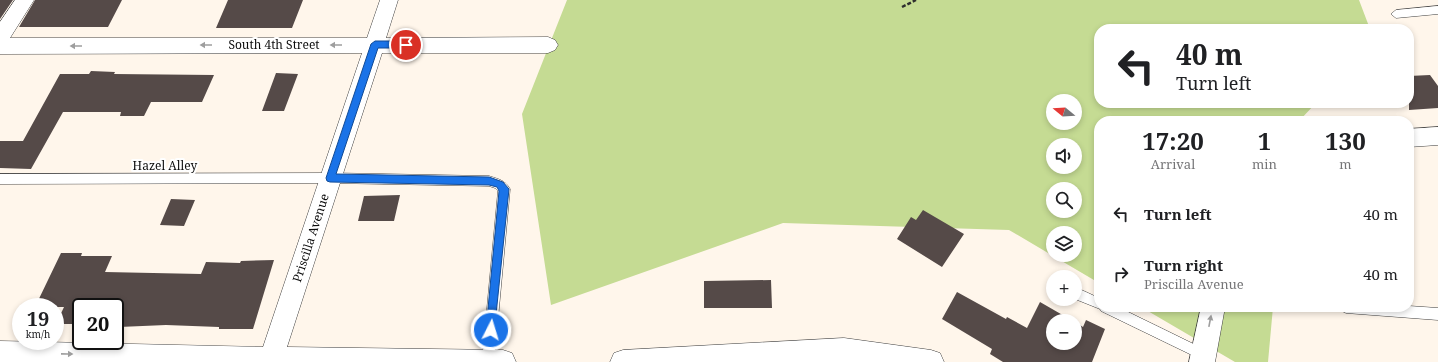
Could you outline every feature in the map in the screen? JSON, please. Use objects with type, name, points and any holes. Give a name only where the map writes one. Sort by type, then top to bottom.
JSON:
[{"type":"street","points":[[0,38],[25,0]]},
{"type":"street","name":"Priscilla Avenue","points":[[270,361],[389,0]]},
{"type":"street","name":"South 4th Street","points":[[0,46],[375,44],[548,45]]},
{"type":"street","points":[[1203,358],[1212,312]]},
{"type":"street","points":[[0,353],[270,361],[503,362]]},
{"type":"street","points":[[623,362],[847,356],[931,362]]},
{"type":"lane","points":[[1396,14],[1438,10]]},
{"type":"lane","name":"Hazel Alley","points":[[0,179],[330,178],[489,181],[500,184],[504,189],[488,362]]},
{"type":"lane","points":[[1082,296],[1094,302]]},
{"type":"lane","points":[[1115,312],[1203,358]]},
{"type":"lane","points":[[1412,312],[1438,314]]},
{"type":"path","points":[[902,7],[916,0]]},
{"type":"green space","points":[[567,0],[1359,0],[1368,24],[1094,24],[1094,108],[1311,108],[1304,116],[1094,116],[1094,280],[1082,273],[1082,270],[1077,270],[1063,262],[1082,262],[1082,226],[1046,226],[1046,252],[1009,230],[783,223],[551,305],[522,114]]},
{"type":"green space","points":[[1150,312],[1273,312],[1268,362],[1235,362]]},
{"type":"building","points":[[0,0],[13,0],[0,19]]},
{"type":"building","points":[[35,0],[122,0],[108,27],[19,27]]},
{"type":"building","points":[[228,0],[303,0],[292,28],[216,28]]},
{"type":"building","points":[[91,71],[115,72],[114,74],[214,75],[202,102],[151,102],[144,116],[120,116],[121,112],[63,112],[31,169],[0,168],[0,141],[23,141],[60,74],[89,74]]},
{"type":"building","points":[[276,73],[298,74],[284,111],[262,111]]},
{"type":"building","points":[[1430,75],[1438,86],[1438,108],[1409,110],[1409,108],[1414,108],[1414,76]]},
{"type":"building","points":[[400,195],[394,221],[358,221],[364,196]]},
{"type":"building","points":[[171,199],[195,200],[184,226],[160,225]]},
{"type":"building","points":[[923,210],[964,234],[942,267],[897,239],[911,217],[916,220]]},
{"type":"building","points":[[61,253],[82,253],[81,256],[112,256],[105,272],[201,274],[206,262],[240,263],[241,261],[274,260],[253,329],[219,329],[219,327],[166,325],[124,327],[124,298],[72,298],[72,324],[64,324],[64,298],[39,298]]},
{"type":"building","points":[[771,280],[772,308],[704,308],[704,281]]},
{"type":"building","points":[[957,292],[1006,319],[1007,317],[1027,328],[1040,302],[1061,314],[1046,314],[1046,350],[1082,350],[1082,326],[1086,320],[1105,329],[1092,362],[1003,362],[990,354],[992,349],[942,319]]},
{"type":"route","points":[[406,45],[375,44],[330,178],[489,181],[500,184],[504,189],[491,330]]}]
